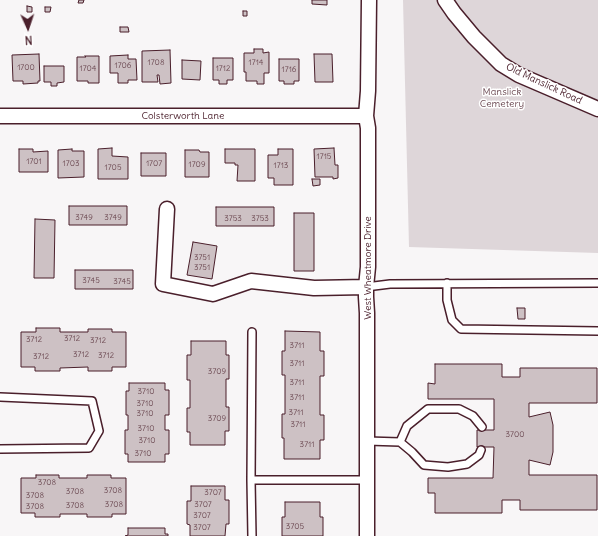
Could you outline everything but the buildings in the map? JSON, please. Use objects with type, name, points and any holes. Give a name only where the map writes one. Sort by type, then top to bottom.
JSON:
[{"type":"street","name":"West Wheatmore Drive","points":[[367,536],[366,287],[368,267],[368,128],[366,116],[368,91],[369,0]]},
{"type":"street","name":"Old Manslick Road","points":[[445,0],[474,37],[501,64],[519,75],[598,109]]},
{"type":"street","name":"Colsterworth Lane","points":[[0,116],[366,116]]},
{"type":"street","points":[[167,209],[163,284],[213,294],[251,281],[314,288],[366,287]]},
{"type":"lane","points":[[366,287],[390,284],[598,283]]},
{"type":"lane","points":[[447,284],[447,300],[452,320],[461,329],[598,330]]},
{"type":"lane","points":[[252,332],[252,536]]},
{"type":"lane","points":[[0,397],[92,401],[99,431],[89,448],[0,449]]},
{"type":"lane","points":[[400,442],[408,426],[428,409],[459,409],[472,416],[482,427]]},
{"type":"lane","points":[[367,441],[400,442],[424,465],[448,467],[467,464],[479,455],[481,450]]},
{"type":"lane","points":[[251,480],[367,480]]},
{"type":"green space","name":"Manslick Cemetery","points":[[403,0],[598,0],[598,253],[409,247]]}]
